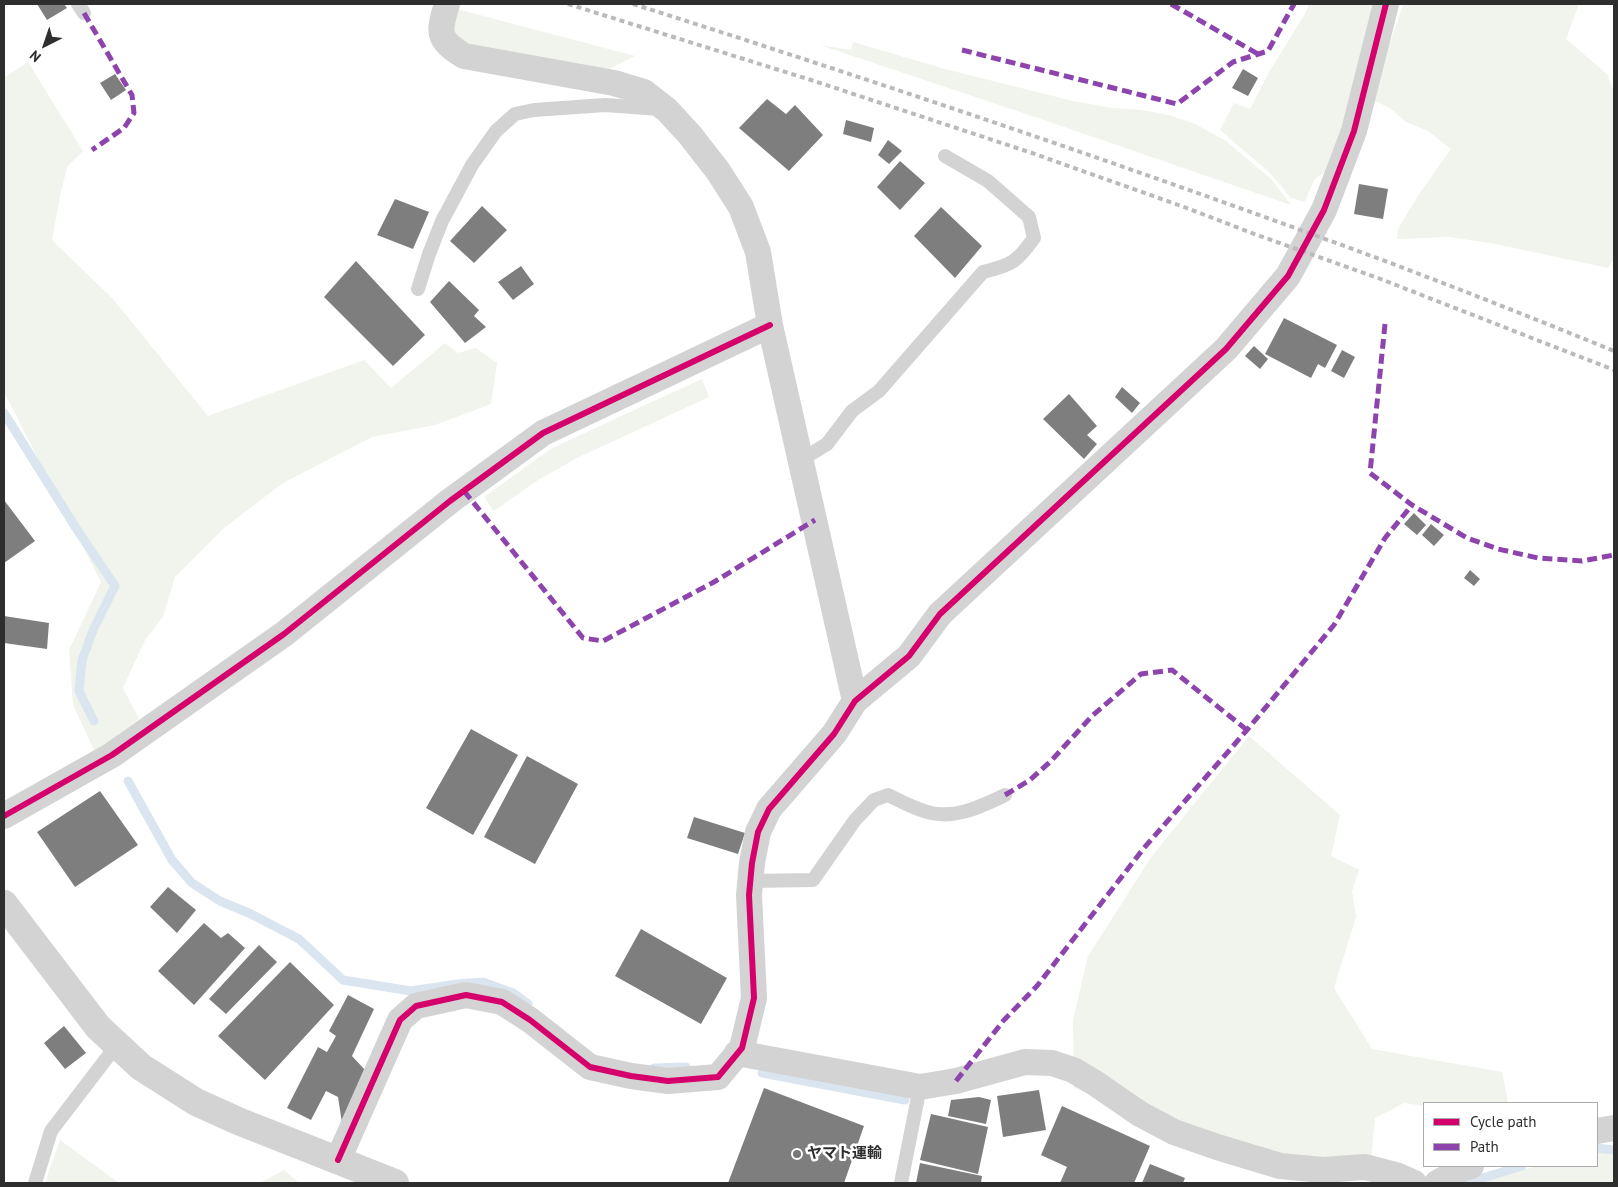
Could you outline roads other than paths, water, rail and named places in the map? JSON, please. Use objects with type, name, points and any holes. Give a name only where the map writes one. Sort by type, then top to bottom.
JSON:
[{"type":"street","points":[[338,1160],[400,1020],[416,1006],[466,995],[502,1002],[530,1020],[590,1067],[668,1081],[718,1077],[742,1048],[754,998],[750,881],[758,832],[769,808],[834,734],[855,701],[909,656],[940,614],[1226,349],[1288,276],[1324,210],[1354,131],[1386,4]]},
{"type":"street","points":[[444,14],[443,40],[464,56],[614,83],[644,92],[667,110],[690,135],[718,171],[741,207],[758,252],[770,324],[855,701]]},
{"type":"street","points":[[4,816],[112,756],[284,634],[450,501],[543,433],[770,324]]},
{"type":"street","points":[[4,904],[98,1027],[116,1046],[141,1067],[196,1102],[395,1183]]},
{"type":"street","points":[[737,1053],[920,1087],[956,1081],[1025,1062],[1052,1063],[1073,1070],[1140,1114],[1174,1132],[1217,1147],[1280,1166],[1323,1170],[1365,1167],[1396,1175],[1414,1183]]},
{"type":"street","points":[[1598,1131],[1614,1128]]},
{"type":"street","points":[[1437,1183],[1466,1167]]},
{"type":"lane","points":[[418,289],[442,221],[468,173],[496,130],[515,114],[534,110],[605,105],[667,110]]},
{"type":"lane","points":[[801,460],[827,444],[852,411],[878,391],[983,272],[1003,267],[1021,257],[1034,238],[1029,217],[988,181],[945,156]]},
{"type":"lane","points":[[750,881],[813,880],[856,820],[874,800],[888,795],[925,812],[947,815],[976,809],[1005,795]]},
{"type":"lane","points":[[35,1183],[51,1131],[116,1046]]},
{"type":"lane","points":[[901,1183],[920,1087]]},
{"type":"waterway","points":[[4,413],[76,528],[115,586],[94,628],[82,660],[79,691],[94,721]]},
{"type":"waterway","points":[[128,781],[172,860],[192,883],[220,901],[251,914],[299,939],[343,980],[411,991],[483,982],[513,993],[528,1004]]},
{"type":"waterway","points":[[654,1068],[686,1067]]},
{"type":"waterway","points":[[762,1073],[905,1100]]},
{"type":"waterway","points":[[1598,1148],[1614,1150]]},
{"type":"waterway","points":[[1466,1183],[1519,1167]]},
{"type":"railway","points":[[568,4],[811,80],[1032,153],[1378,278],[1614,370]]},
{"type":"railway","points":[[633,4],[1105,160],[1414,272],[1614,351]]},
{"type":"place","name":"ヤマト運輸","points":[[797,1154]]}]
